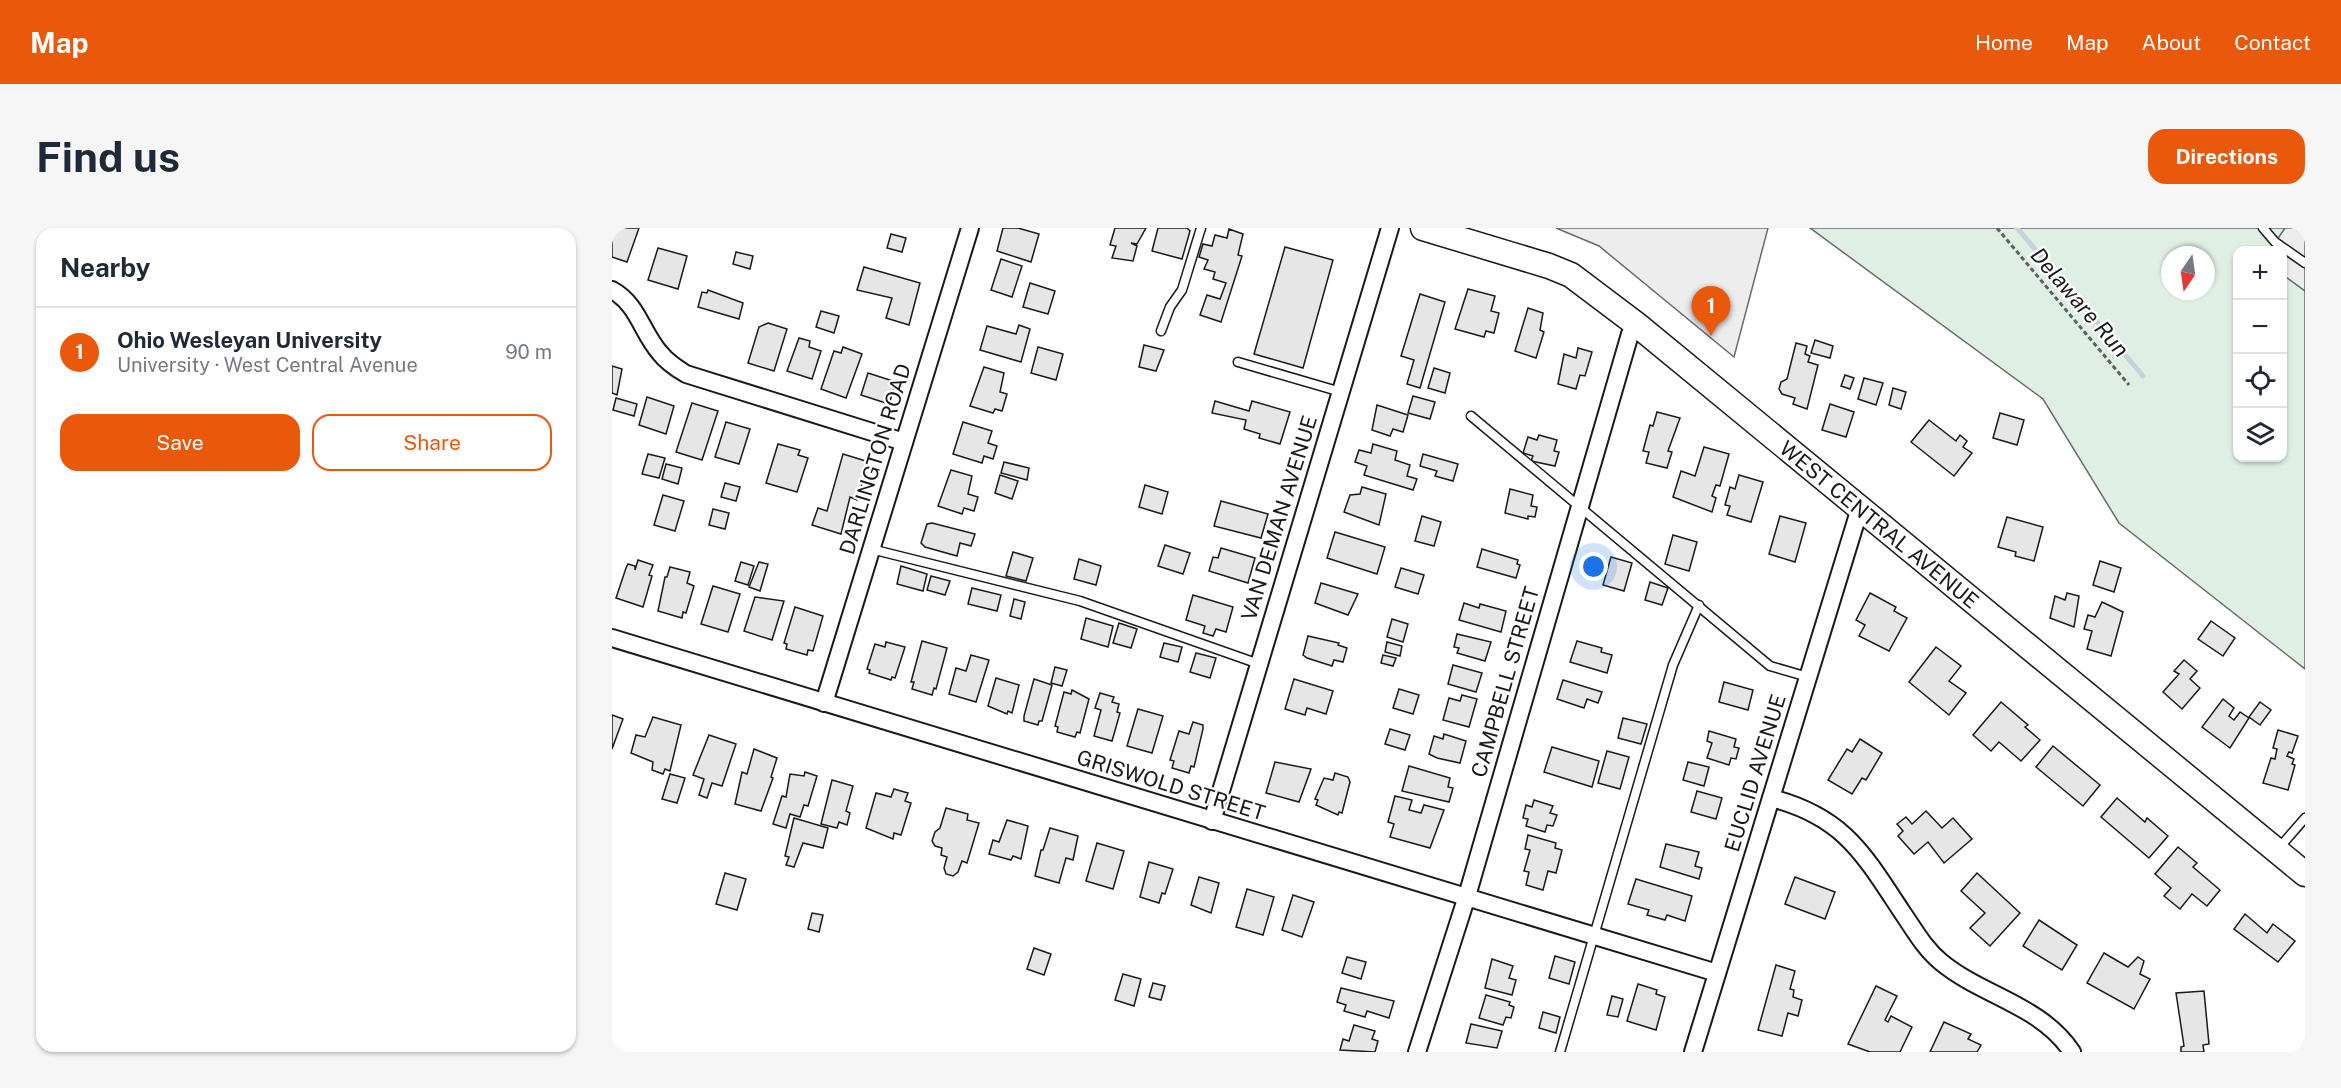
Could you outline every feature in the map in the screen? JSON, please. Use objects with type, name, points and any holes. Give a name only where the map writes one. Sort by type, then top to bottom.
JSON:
[{"type":"main road","name":"WEST CENTRAL AVENUE","points":[[1423,228],[1571,275],[1636,324],[2305,874]]},
{"type":"street","name":"DARLINGTON ROAD","points":[[824,703],[970,228]]},
{"type":"street","name":"VAN DEMAN AVENUE","points":[[1212,821],[1390,228]]},
{"type":"street","points":[[612,290],[638,315],[658,352],[686,374],[904,442]]},
{"type":"street","name":"CAMPBELL STREET","points":[[1417,1052],[1467,896],[1579,504],[1630,334],[1636,324]]},
{"type":"street","name":"EUCLID AVENUE","points":[[1693,1052],[1860,508]]},
{"type":"street","name":"GRISWOLD STREET","points":[[612,639],[1717,973]]},
{"type":"street","points":[[1771,798],[1817,815],[1850,838],[1863,853],[1921,940],[1939,960],[2038,1018],[2055,1032],[2072,1052]]},
{"type":"lane","points":[[1161,331],[1170,307],[1182,290],[1201,228]]},
{"type":"lane","points":[[2264,228],[2275,242],[2305,263]]},
{"type":"lane","points":[[1238,362],[1341,392]]},
{"type":"lane","points":[[1471,416],[1770,666],[1808,676]]},
{"type":"lane","points":[[871,549],[1080,601],[1259,664]]},
{"type":"lane","points":[[1560,1052],[1674,665],[1699,605]]},
{"type":"lane","points":[[2276,850],[2305,818]]},
{"type":"path","points":[[1997,228],[2129,385]]},
{"type":"green space","points":[[1810,228],[2305,228],[2305,669],[2119,523],[2043,399]]},
{"type":"shaded area","points":[[1556,228],[1768,228],[1734,357],[1599,246]]},
{"type":"shaded area","points":[[2285,228],[2294,228],[2305,235],[2305,291],[2287,278],[2287,246],[2273,246]]},
{"type":"building","points":[[612,228],[639,228],[627,262],[612,257]]},
{"type":"building","points":[[1003,228],[1018,228],[1039,234],[1031,262],[997,251]]},
{"type":"building","points":[[1115,228],[1146,228],[1137,244],[1131,243],[1137,246],[1133,261],[1112,258],[1116,246],[1110,245]]},
{"type":"building","points":[[1158,228],[1187,228],[1190,231],[1182,259],[1152,251]]},
{"type":"building","points":[[1229,229],[1243,234],[1238,255],[1242,256],[1221,322],[1200,315],[1207,295],[1220,299],[1226,283],[1213,279],[1215,272],[1204,269],[1208,260],[1199,257],[1203,244],[1212,246],[1215,235],[1227,238]]},
{"type":"building","points":[[891,234],[906,238],[902,252],[887,248]]},
{"type":"building","points":[[1285,247],[1333,260],[1303,368],[1254,354]]},
{"type":"building","points":[[658,248],[687,256],[678,289],[648,280]]},
{"type":"building","points":[[736,252],[753,256],[750,269],[733,264]]},
{"type":"building","points":[[1001,259],[1022,266],[1012,297],[991,290]]},
{"type":"building","points":[[864,267],[920,283],[909,325],[886,318],[892,298],[857,290]]},
{"type":"building","points":[[1030,283],[1055,291],[1048,314],[1023,307]]},
{"type":"building","points":[[1468,289],[1495,296],[1491,311],[1499,313],[1494,333],[1486,331],[1484,337],[1455,329]]},
{"type":"building","points":[[708,290],[743,303],[739,319],[698,307],[702,292],[707,293]]},
{"type":"building","points":[[1420,294],[1445,302],[1420,388],[1407,384],[1414,360],[1401,356]]},
{"type":"building","points":[[1528,308],[1543,313],[1540,330],[1544,332],[1536,358],[1515,351]]},
{"type":"building","points":[[821,311],[839,316],[834,333],[816,327]]},
{"type":"building","points":[[768,323],[787,329],[774,371],[748,363],[759,327]]},
{"type":"building","points":[[1019,325],[1030,329],[1021,362],[980,350],[987,326],[1016,334]]},
{"type":"building","points":[[799,338],[810,341],[809,347],[821,351],[812,379],[787,371]]},
{"type":"building","points":[[1815,340],[1833,346],[1830,358],[1811,353]]},
{"type":"building","points":[[1796,343],[1807,346],[1805,354],[1810,356],[1808,362],[1818,365],[1807,409],[1793,404],[1795,398],[1782,394],[1779,389],[1781,382],[1787,379]]},
{"type":"building","points":[[1144,345],[1164,350],[1156,371],[1139,367]]},
{"type":"building","points":[[843,347],[862,354],[846,398],[821,389],[834,351],[841,353]]},
{"type":"building","points":[[1038,347],[1063,354],[1056,380],[1031,373]]},
{"type":"building","points":[[1578,348],[1592,352],[1585,376],[1580,375],[1576,389],[1558,384],[1564,354],[1576,358]]},
{"type":"building","points":[[612,366],[622,369],[617,395],[612,393]]},
{"type":"building","points":[[984,367],[1004,373],[1000,392],[1007,394],[1002,411],[995,409],[993,413],[970,406]]},
{"type":"building","points":[[1434,368],[1450,373],[1445,393],[1428,388]]},
{"type":"building","points":[[868,373],[896,382],[889,404],[861,395]]},
{"type":"building","points":[[1845,375],[1854,378],[1850,389],[1841,386]]},
{"type":"building","points":[[1864,378],[1883,383],[1876,405],[1858,399]]},
{"type":"building","points":[[1893,388],[1906,392],[1901,409],[1889,405]]},
{"type":"building","points":[[1413,396],[1435,402],[1430,419],[1408,413]]},
{"type":"building","points":[[647,397],[674,406],[666,434],[639,425]]},
{"type":"building","points":[[616,398],[637,404],[634,416],[613,410]]},
{"type":"building","points":[[1215,401],[1249,411],[1252,401],[1290,412],[1280,444],[1259,438],[1260,434],[1244,429],[1246,420],[1212,413]]},
{"type":"building","points":[[692,403],[718,411],[702,460],[676,452]]},
{"type":"building","points":[[1830,404],[1854,412],[1846,437],[1822,430]]},
{"type":"building","points":[[1377,405],[1408,415],[1403,432],[1393,429],[1390,436],[1372,430]]},
{"type":"building","points":[[1657,412],[1680,418],[1668,451],[1672,452],[1667,468],[1646,463],[1649,452],[1643,451],[1650,425],[1653,426]]},
{"type":"building","points":[[2000,413],[2024,420],[2017,445],[1993,438]]},
{"type":"building","points":[[1929,420],[1956,441],[1960,435],[1967,441],[1963,447],[1972,453],[1954,476],[1911,442]]},
{"type":"building","points":[[726,422],[750,429],[739,464],[715,457]]},
{"type":"building","points":[[963,422],[992,431],[988,443],[997,446],[993,459],[984,456],[982,463],[953,454]]},
{"type":"building","points":[[1539,435],[1557,440],[1554,451],[1559,452],[1555,466],[1531,461],[1533,456],[1523,453],[1528,437],[1537,440]]},
{"type":"building","points":[[778,444],[800,450],[798,455],[808,458],[797,492],[766,483]]},
{"type":"building","points":[[1373,444],[1397,451],[1395,460],[1410,465],[1407,476],[1417,479],[1413,490],[1364,475],[1367,466],[1355,462],[1359,450],[1371,453]]},
{"type":"building","points":[[1704,447],[1729,454],[1720,486],[1716,485],[1712,496],[1716,498],[1712,512],[1673,497],[1681,471],[1695,476]]},
{"type":"building","points":[[648,454],[665,458],[659,478],[642,474]]},
{"type":"building","points":[[843,454],[869,462],[857,500],[850,497],[841,534],[812,525],[818,508],[827,511]]},
{"type":"building","points":[[1423,454],[1458,464],[1453,481],[1435,476],[1437,471],[1420,466]]},
{"type":"building","points":[[1004,462],[1029,468],[1027,480],[1001,473]]},
{"type":"building","points":[[666,464],[682,468],[678,484],[662,479]]},
{"type":"building","points":[[951,470],[972,476],[968,494],[978,497],[974,511],[964,508],[962,514],[938,506]]},
{"type":"building","points":[[1000,475],[1018,481],[1012,499],[995,493]]},
{"type":"building","points":[[1739,475],[1763,482],[1751,522],[1727,515],[1730,506],[1725,505],[1730,487],[1735,489]]},
{"type":"building","points":[[725,483],[740,487],[736,501],[721,497]]},
{"type":"building","points":[[1145,485],[1168,492],[1162,514],[1139,507]]},
{"type":"building","points":[[1362,487],[1386,494],[1379,525],[1344,512],[1350,495],[1360,494]]},
{"type":"building","points":[[1510,489],[1533,495],[1531,506],[1537,507],[1535,517],[1528,516],[1528,519],[1505,513]]},
{"type":"building","points":[[663,495],[684,501],[675,531],[654,525]]},
{"type":"building","points":[[1221,501],[1268,514],[1261,538],[1214,526]]},
{"type":"building","points":[[713,509],[729,513],[725,529],[709,525]]},
{"type":"building","points":[[1422,516],[1441,522],[1434,546],[1415,541]]},
{"type":"building","points":[[1780,516],[1806,523],[1795,562],[1769,554]]},
{"type":"building","points":[[2007,517],[2043,527],[2034,561],[2015,556],[2016,552],[1998,547]]},
{"type":"building","points":[[932,523],[975,534],[971,546],[960,543],[957,556],[925,547],[921,543],[927,524]]},
{"type":"building","points":[[1335,532],[1385,547],[1377,574],[1327,558]]},
{"type":"building","points":[[1673,535],[1697,542],[1689,571],[1665,564]]},
{"type":"building","points":[[1165,545],[1190,553],[1183,574],[1158,566]]},
{"type":"building","points":[[1221,548],[1255,558],[1248,583],[1209,571],[1213,557],[1218,558]]},
{"type":"building","points":[[1482,549],[1518,560],[1517,564],[1520,565],[1516,578],[1477,567]]},
{"type":"building","points":[[1013,552],[1033,558],[1026,581],[1006,576]]},
{"type":"building","points":[[1611,557],[1632,563],[1624,591],[1603,585]]},
{"type":"building","points":[[1079,559],[1101,566],[1096,585],[1074,579]]},
{"type":"building","points":[[638,560],[653,565],[643,607],[616,598],[628,564],[635,566],[635,570]]},
{"type":"building","points":[[2100,561],[2121,568],[2114,592],[2093,585]]},
{"type":"building","points":[[741,562],[754,566],[748,585],[735,581]]},
{"type":"building","points":[[759,562],[768,564],[760,591],[749,587]]},
{"type":"building","points":[[901,566],[927,574],[923,591],[897,584]]},
{"type":"building","points":[[670,567],[690,572],[687,583],[694,586],[686,613],[683,612],[682,618],[658,611],[665,577]]},
{"type":"building","points":[[1401,568],[1424,575],[1418,594],[1395,587]]},
{"type":"building","points":[[931,576],[950,581],[945,595],[927,590]]},
{"type":"building","points":[[1650,582],[1668,588],[1662,605],[1645,600]]},
{"type":"building","points":[[1321,583],[1358,594],[1348,615],[1315,603]]},
{"type":"building","points":[[713,586],[740,594],[728,632],[701,624]]},
{"type":"building","points":[[972,588],[1001,595],[997,611],[968,604]]},
{"type":"building","points":[[1870,593],[1896,607],[1894,611],[1907,618],[1889,651],[1859,636],[1865,625],[1856,620]]},
{"type":"building","points":[[2067,593],[2079,596],[2074,627],[2050,618],[2055,596],[2065,600]]},
{"type":"building","points":[[1193,595],[1233,607],[1226,632],[1216,629],[1213,636],[1203,633],[1205,626],[1186,620]]},
{"type":"building","points":[[755,597],[784,601],[772,640],[744,631]]},
{"type":"building","points":[[1014,599],[1025,602],[1021,619],[1010,616]]},
{"type":"building","points":[[2102,602],[2123,612],[2111,656],[2087,649],[2092,631],[2084,629],[2088,615],[2095,617]]},
{"type":"building","points":[[1464,603],[1479,608],[1480,604],[1506,611],[1501,632],[1459,620]]},
{"type":"building","points":[[795,607],[823,616],[813,651],[808,650],[807,655],[786,649],[787,644],[784,643]]},
{"type":"building","points":[[1086,618],[1113,626],[1108,647],[1081,639]]},
{"type":"building","points":[[1392,619],[1408,624],[1403,642],[1387,637]]},
{"type":"building","points":[[2211,621],[2235,638],[2223,656],[2198,639]]},
{"type":"building","points":[[1119,623],[1137,629],[1131,648],[1113,643]]},
{"type":"building","points":[[1457,634],[1491,642],[1485,661],[1457,653],[1459,648],[1454,647]]},
{"type":"building","points":[[1308,636],[1339,643],[1338,645],[1347,648],[1343,662],[1334,660],[1332,666],[1307,658],[1303,655]]},
{"type":"building","points":[[922,641],[947,648],[936,689],[934,688],[932,695],[912,689],[914,682],[911,682]]},
{"type":"building","points":[[1577,641],[1602,648],[1601,652],[1612,655],[1607,673],[1570,662]]},
{"type":"building","points":[[886,642],[905,647],[895,678],[892,677],[891,680],[869,673],[870,670],[867,669],[875,644],[885,647]]},
{"type":"building","points":[[1387,642],[1402,646],[1400,656],[1385,652]]},
{"type":"building","points":[[1164,643],[1182,647],[1178,662],[1160,657]]},
{"type":"building","points":[[1936,647],[1961,666],[1949,681],[1966,693],[1949,715],[1909,682]]},
{"type":"building","points":[[1196,653],[1216,658],[1210,678],[1190,672]]},
{"type":"building","points":[[971,655],[989,660],[976,702],[949,694],[956,668],[966,671]]},
{"type":"building","points":[[1383,655],[1396,658],[1393,666],[1381,663]]},
{"type":"building","points":[[2184,660],[2197,671],[2190,679],[2200,688],[2182,709],[2163,692],[2179,674],[2174,671]]},
{"type":"building","points":[[1453,665],[1482,673],[1476,692],[1448,684]]},
{"type":"building","points":[[1055,667],[1067,670],[1062,686],[1051,683]]},
{"type":"building","points":[[996,678],[1019,685],[1012,713],[1008,711],[1007,714],[988,706]]},
{"type":"building","points":[[1034,679],[1052,685],[1042,721],[1039,721],[1038,725],[1024,721]]},
{"type":"building","points":[[1294,679],[1333,691],[1326,714],[1307,708],[1305,715],[1285,709]]},
{"type":"building","points":[[1563,680],[1602,692],[1598,703],[1587,699],[1584,708],[1557,699]]},
{"type":"building","points":[[1724,682],[1753,690],[1748,710],[1719,702]]},
{"type":"building","points":[[1399,689],[1419,695],[1413,714],[1393,708]]},
{"type":"building","points":[[1072,690],[1089,699],[1080,733],[1077,732],[1075,737],[1057,732],[1058,727],[1055,726],[1064,692],[1071,694]]},
{"type":"building","points":[[1100,693],[1114,697],[1112,702],[1119,704],[1117,712],[1120,713],[1112,741],[1094,736],[1101,710],[1095,708]]},
{"type":"building","points":[[1462,695],[1477,699],[1469,727],[1443,720],[1449,698],[1460,701]]},
{"type":"building","points":[[2223,699],[2234,708],[2229,716],[2234,720],[2240,712],[2249,718],[2230,748],[2202,727]]},
{"type":"building","points":[[2001,702],[2028,725],[2025,727],[2040,740],[2021,761],[1999,742],[1991,751],[1973,735]]},
{"type":"building","points":[[2260,702],[2271,710],[2260,725],[2249,717]]},
{"type":"building","points":[[1138,709],[1163,716],[1152,753],[1127,746]]},
{"type":"building","points":[[612,715],[623,719],[612,749]]},
{"type":"building","points":[[653,717],[681,725],[670,771],[665,769],[663,774],[652,770],[653,762],[631,753],[636,735],[645,737]]},
{"type":"building","points":[[1623,718],[1647,724],[1641,744],[1618,738]]},
{"type":"building","points":[[1193,722],[1203,725],[1203,729],[1194,767],[1191,766],[1189,773],[1172,768],[1174,761],[1170,760],[1179,731],[1189,734]]},
{"type":"building","points":[[1390,729],[1410,735],[1405,750],[1385,744]]},
{"type":"building","points":[[2278,730],[2298,736],[2292,753],[2289,752],[2287,756],[2294,759],[2292,764],[2295,765],[2288,790],[2263,783],[2271,758],[2275,759],[2277,749],[2273,748]]},
{"type":"building","points":[[1709,731],[1736,739],[1734,747],[1739,748],[1736,759],[1731,758],[1729,765],[1707,758],[1712,743],[1707,741]]},
{"type":"building","points":[[1444,734],[1466,741],[1460,763],[1429,754],[1434,736],[1443,739]]},
{"type":"building","points":[[709,735],[736,744],[722,786],[712,783],[707,798],[699,795],[704,779],[693,775]]},
{"type":"building","points":[[1860,739],[1882,753],[1866,780],[1862,778],[1852,794],[1828,780],[1847,749],[1852,752]]},
{"type":"building","points":[[2053,746],[2100,785],[2083,806],[2036,767]]},
{"type":"building","points":[[1552,747],[1599,761],[1592,787],[1544,772]]},
{"type":"building","points":[[754,749],[777,758],[771,777],[773,778],[761,811],[735,804],[742,772],[747,774]]},
{"type":"building","points":[[1607,751],[1629,757],[1620,789],[1598,783]]},
{"type":"building","points":[[1275,762],[1311,769],[1299,802],[1266,793]]},
{"type":"building","points":[[1688,762],[1709,767],[1704,786],[1683,780]]},
{"type":"building","points":[[1409,766],[1450,778],[1448,787],[1453,788],[1449,802],[1402,791]]},
{"type":"building","points":[[805,772],[817,776],[808,806],[804,805],[800,817],[790,814],[786,828],[773,824],[782,796],[786,797],[790,774],[804,776]]},
{"type":"building","points":[[1335,773],[1348,777],[1350,782],[1342,813],[1339,812],[1338,815],[1316,805],[1318,800],[1315,799],[1324,778],[1333,780]]},
{"type":"building","points":[[670,774],[685,778],[677,803],[662,799]]},
{"type":"building","points":[[832,780],[853,786],[846,811],[850,813],[847,825],[839,822],[837,828],[821,824]]},
{"type":"building","points":[[894,789],[908,793],[905,801],[911,803],[901,835],[894,833],[893,839],[866,828],[876,793],[891,797]]},
{"type":"building","points":[[1697,791],[1722,798],[1716,819],[1691,812]]},
{"type":"building","points":[[1395,796],[1412,800],[1409,810],[1421,813],[1424,805],[1444,810],[1430,848],[1390,837],[1394,824],[1388,822]]},
{"type":"building","points":[[2117,798],[2145,822],[2147,818],[2168,836],[2149,858],[2101,817]]},
{"type":"building","points":[[1534,800],[1553,806],[1550,813],[1557,815],[1553,826],[1547,825],[1545,832],[1526,826],[1528,819],[1523,818],[1526,805],[1532,807]]},
{"type":"building","points":[[946,808],[968,814],[967,820],[979,823],[967,863],[962,861],[958,872],[953,876],[946,874],[944,868],[947,857],[941,855],[942,848],[935,846],[932,841],[935,832],[940,828]]},
{"type":"building","points":[[1926,811],[1942,828],[1953,818],[1972,839],[1944,863],[1928,842],[1914,854],[1898,836],[1903,831],[1897,824],[1906,817],[1912,824]]},
{"type":"building","points":[[794,818],[828,828],[823,848],[803,843],[794,867],[786,865],[789,857],[785,856]]},
{"type":"building","points":[[1007,820],[1028,826],[1021,859],[1013,856],[1011,860],[989,854],[993,840],[999,842]]},
{"type":"building","points":[[1050,828],[1078,836],[1073,860],[1066,858],[1059,883],[1035,876],[1041,850],[1043,850]]},
{"type":"building","points":[[1528,835],[1556,843],[1555,848],[1562,850],[1556,873],[1548,871],[1543,890],[1526,885],[1529,872],[1524,871],[1530,850],[1525,849]]},
{"type":"building","points":[[1097,843],[1124,851],[1113,889],[1086,881]]},
{"type":"building","points":[[1666,844],[1699,852],[1695,866],[1702,868],[1699,879],[1660,867]]},
{"type":"building","points":[[2178,847],[2197,863],[2193,867],[2220,890],[2207,906],[2192,894],[2180,909],[2164,896],[2171,888],[2155,874]]},
{"type":"building","points":[[1149,862],[1173,869],[1165,894],[1162,893],[1159,903],[1140,897]]},
{"type":"building","points":[[725,873],[746,879],[737,910],[716,904]]},
{"type":"building","points":[[1977,873],[2020,913],[1990,946],[1970,928],[1985,913],[1961,891]]},
{"type":"building","points":[[1199,877],[1219,883],[1211,913],[1191,905]]},
{"type":"building","points":[[1795,877],[1835,892],[1825,919],[1785,904]]},
{"type":"building","points":[[1636,879],[1692,896],[1685,921],[1667,915],[1665,920],[1647,915],[1649,910],[1628,904]]},
{"type":"building","points":[[1247,889],[1274,897],[1263,935],[1236,927]]},
{"type":"building","points":[[1293,895],[1314,902],[1302,937],[1282,930]]},
{"type":"building","points":[[812,913],[823,915],[819,932],[808,929]]},
{"type":"building","points":[[2245,914],[2267,933],[2273,924],[2295,941],[2278,962],[2234,929]]},
{"type":"building","points":[[2039,920],[2077,945],[2062,970],[2023,946]]},
{"type":"building","points":[[1034,948],[1051,954],[1044,975],[1027,969]]},
{"type":"building","points":[[2104,953],[2128,967],[2138,957],[2144,961],[2140,974],[2150,979],[2134,1009],[2087,983]]},
{"type":"building","points":[[1555,956],[1575,962],[1569,984],[1549,978]]},
{"type":"building","points":[[1347,957],[1366,962],[1361,979],[1342,973]]},
{"type":"building","points":[[1492,959],[1513,966],[1509,978],[1516,980],[1512,995],[1485,988]]},
{"type":"building","points":[[1776,965],[1795,971],[1790,989],[1794,990],[1793,997],[1802,1000],[1798,1016],[1788,1013],[1782,1036],[1758,1030]]},
{"type":"building","points":[[1123,974],[1141,979],[1134,1006],[1115,1000]]},
{"type":"building","points":[[1153,983],[1165,986],[1161,1000],[1149,997]]},
{"type":"building","points":[[1638,984],[1657,990],[1656,994],[1665,997],[1656,1030],[1627,1021]]},
{"type":"building","points":[[1876,986],[1897,996],[1885,1020],[1888,1022],[1891,1016],[1912,1027],[1900,1052],[1870,1052],[1848,1044]]},
{"type":"building","points":[[1341,988],[1394,1001],[1389,1018],[1367,1011],[1365,1017],[1344,1011],[1346,1005],[1337,1002]]},
{"type":"building","points":[[2204,991],[2209,1044],[2203,1045],[2204,1052],[2181,1052],[2181,1047],[2184,1046],[2176,993]]},
{"type":"building","points":[[1486,995],[1510,1002],[1509,1005],[1514,1007],[1511,1018],[1506,1017],[1503,1025],[1479,1018]]},
{"type":"building","points":[[1612,996],[1623,999],[1618,1017],[1607,1015]]},
{"type":"building","points":[[1543,1012],[1560,1017],[1556,1033],[1539,1028]]},
{"type":"building","points":[[1944,1022],[1971,1034],[1968,1039],[1981,1045],[1977,1052],[1930,1052]]},
{"type":"building","points":[[1471,1024],[1502,1031],[1497,1048],[1466,1043]]},
{"type":"building","points":[[1354,1025],[1375,1031],[1372,1039],[1378,1041],[1375,1052],[1340,1050],[1343,1039],[1349,1041]]},
{"type":"waterway","name":"Delaware Run","points":[[2017,228],[2143,376]]},
{"type":"place","name":"Ohio Wesleyan University","points":[[1711,336]]}]
